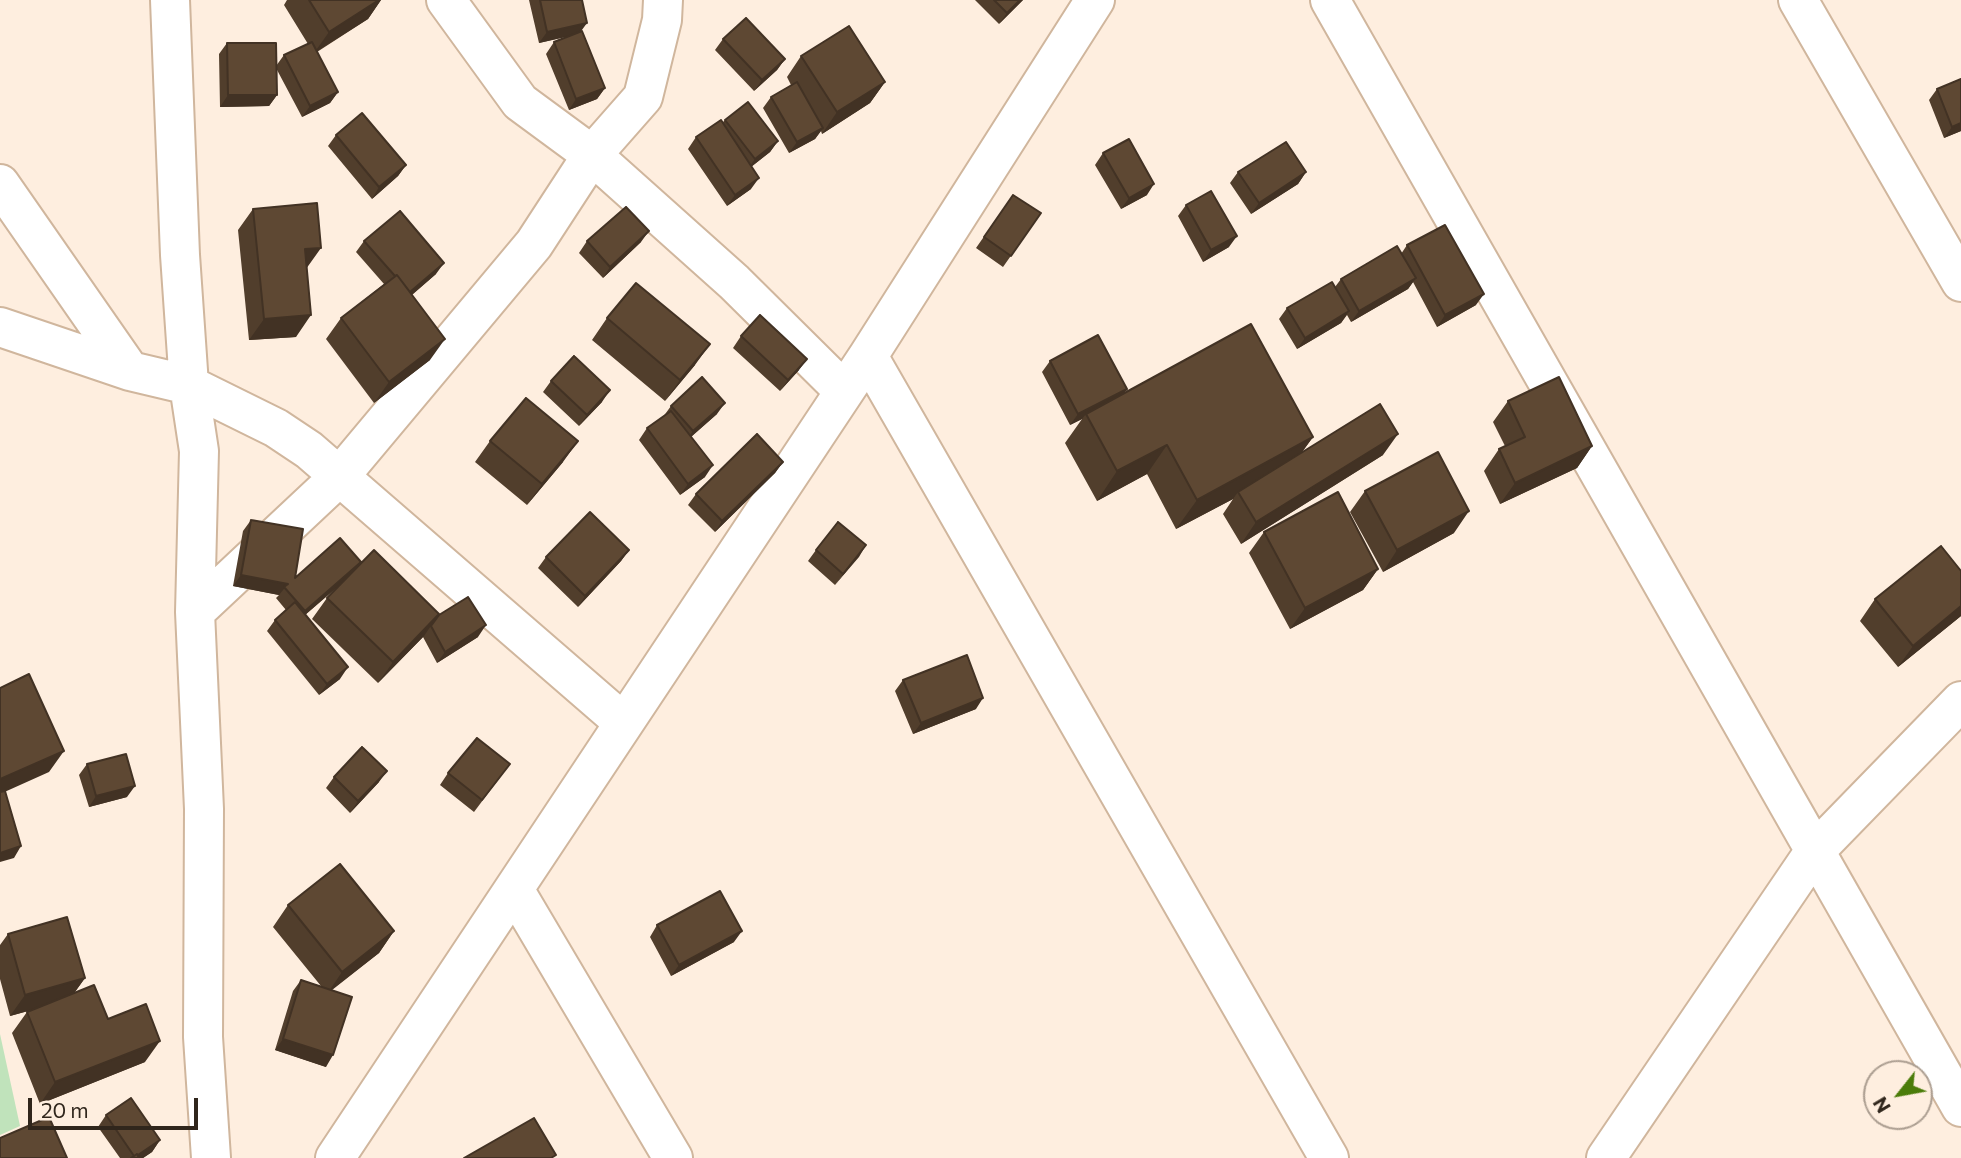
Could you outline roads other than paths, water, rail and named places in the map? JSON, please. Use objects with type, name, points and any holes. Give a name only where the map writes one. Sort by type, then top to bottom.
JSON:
[{"type":"street","points":[[170,0],[180,255],[189,385],[199,451],[195,612],[204,809],[202,1037],[211,1158]]},
{"type":"street","points":[[446,0],[520,102],[592,155],[734,282],[844,391]]},
{"type":"street","points":[[195,612],[339,477],[534,244],[592,155],[643,97],[662,20],[663,0]]},
{"type":"street","points":[[335,1158],[515,891],[868,356],[1095,0]]},
{"type":"street","points":[[1330,0],[1961,1107]]},
{"type":"street","points":[[1798,0],[1961,282]]},
{"type":"street","points":[[0,184],[130,371]]},
{"type":"street","points":[[0,327],[130,371],[189,385],[276,428],[339,477],[624,723]]},
{"type":"street","points":[[868,356],[1329,1158]]},
{"type":"street","points":[[1606,1158],[1814,852],[1961,701]]},
{"type":"street","points":[[515,891],[673,1158]]}]
